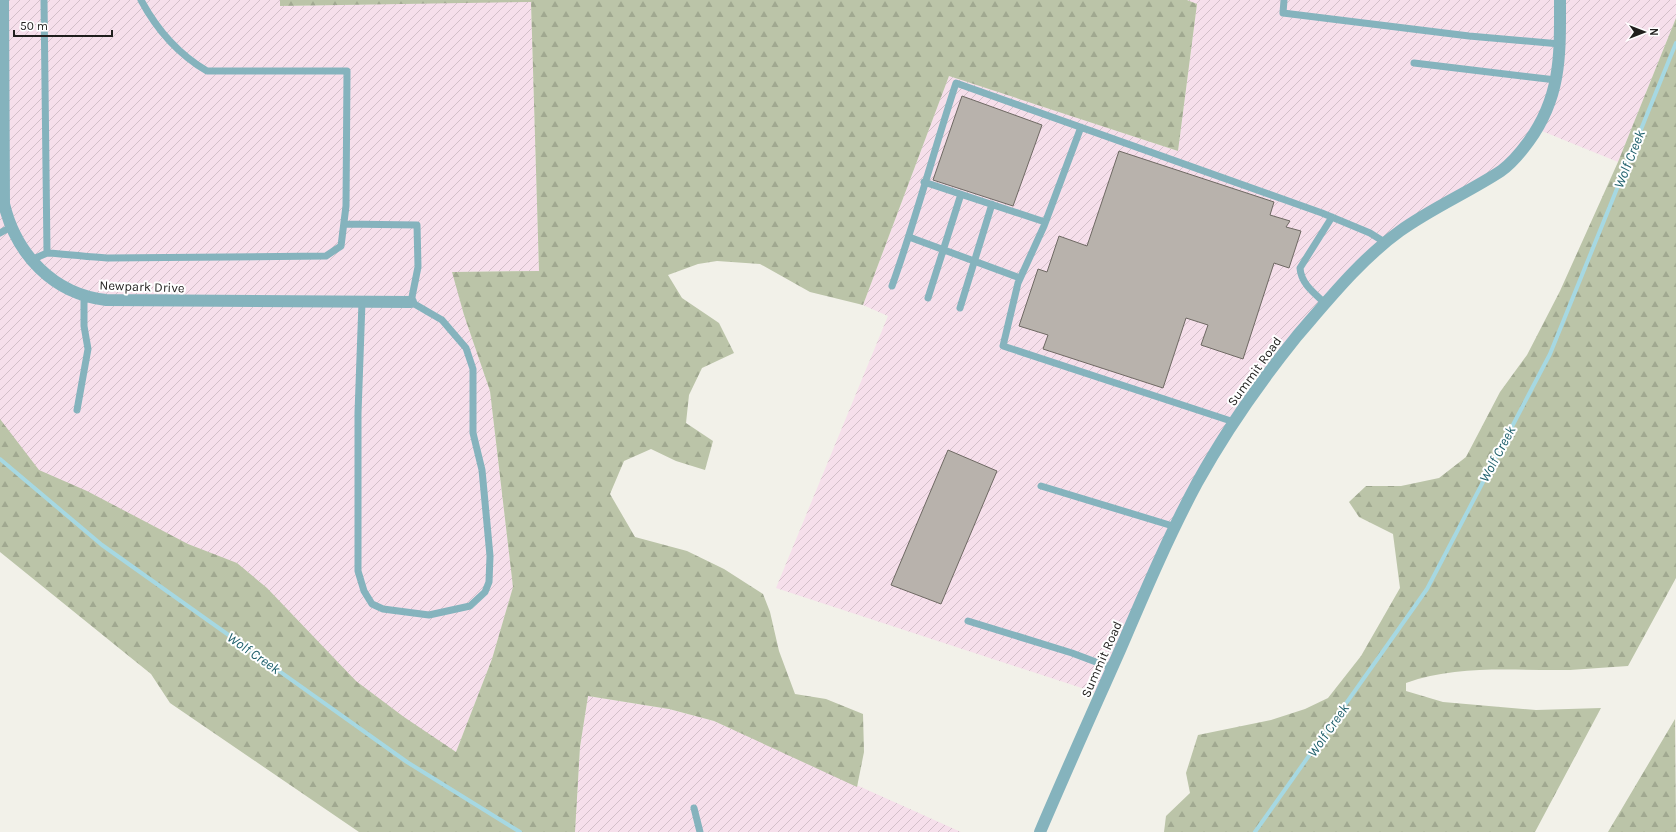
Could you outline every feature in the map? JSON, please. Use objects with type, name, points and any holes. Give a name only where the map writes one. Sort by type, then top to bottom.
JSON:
[{"type":"street","name":"Newpark Drive","points":[[2,0],[1,114],[3,195],[11,227],[18,242],[31,260],[44,273],[64,287],[95,299],[121,301],[411,302]]},
{"type":"street","name":"Summit Road","points":[[1040,832],[1112,668],[1196,484],[1234,422],[1269,373],[1357,269],[1400,230],[1504,169],[1523,149],[1540,124],[1550,103],[1556,80],[1560,44],[1560,0]]},
{"type":"lane","points":[[44,0],[47,253]]},
{"type":"lane","points":[[31,260],[47,253],[107,258],[326,256],[341,246],[346,206],[348,71],[207,71],[189,60],[167,39],[141,0]]},
{"type":"lane","points":[[1284,0],[1283,12],[1469,36],[1560,44]]},
{"type":"lane","points":[[1414,63],[1556,80]]},
{"type":"lane","points":[[892,286],[909,238],[924,182],[956,83],[1332,217],[1370,233],[1386,243]]},
{"type":"lane","points":[[1081,127],[1045,222],[1020,278],[1003,346],[1234,422]]},
{"type":"lane","points":[[924,182],[1045,222]]},
{"type":"lane","points":[[928,298],[961,194]]},
{"type":"lane","points":[[960,308],[992,204]]},
{"type":"lane","points":[[1326,304],[1311,290],[1301,275],[1300,268],[1332,217]]},
{"type":"lane","points":[[344,224],[416,225],[418,267],[411,302],[442,320],[466,348],[472,369],[472,432],[482,470],[490,556],[489,582],[485,592],[470,606],[429,615],[383,609],[372,604],[364,591],[358,571],[358,413],[362,302]]},
{"type":"lane","points":[[0,233],[11,227]]},
{"type":"lane","points":[[909,238],[1020,278]]},
{"type":"lane","points":[[76,410],[88,349],[84,326],[84,296]]},
{"type":"lane","points":[[1041,486],[1176,527]]},
{"type":"lane","points":[[968,621],[1072,653],[1112,668]]},
{"type":"lane","points":[[694,808],[700,832]]},
{"type":"shaded area","points":[[0,0],[280,0],[280,6],[531,1],[539,271],[453,272],[464,315],[490,391],[513,587],[492,659],[456,752],[0,459]]},
{"type":"shaded area","points":[[1187,0],[1676,0],[1676,18],[1618,162],[1537,129],[1511,162],[1400,231],[1341,286],[1213,455],[1100,694],[776,588],[888,316],[863,305],[949,76],[1178,151],[1197,4]]},
{"type":"shaded area","points":[[588,696],[669,709],[714,721],[961,832],[575,832],[580,747]]},
{"type":"green space","points":[[280,0],[1187,0],[1197,4],[1178,151],[949,76],[863,305],[810,292],[760,264],[717,261],[698,264],[668,275],[682,298],[719,323],[734,353],[702,368],[689,395],[686,423],[713,441],[705,470],[676,461],[651,449],[624,461],[610,494],[635,537],[687,551],[724,569],[763,594],[770,612],[779,651],[795,694],[826,699],[863,714],[864,752],[857,787],[714,721],[669,709],[588,696],[580,747],[575,832],[359,832],[170,703],[151,674],[0,552],[0,419],[39,470],[87,491],[188,544],[237,563],[267,588],[356,681],[404,717],[456,752],[492,659],[513,587],[490,391],[464,315],[452,272],[539,271],[531,2],[280,6]]},
{"type":"green space","points":[[1676,18],[1676,578],[1628,666],[1570,670],[1467,671],[1446,673],[1406,683],[1406,691],[1443,702],[1536,710],[1601,708],[1535,832],[1164,832],[1166,816],[1190,793],[1186,773],[1198,735],[1271,720],[1305,709],[1328,698],[1361,656],[1400,588],[1393,534],[1359,517],[1349,502],[1366,486],[1401,486],[1439,478],[1466,457],[1500,392],[1527,355],[1560,291],[1618,162]]},
{"type":"green space","points":[[1675,719],[1676,832],[1608,832]]},
{"type":"building","points":[[962,96],[1042,125],[1013,206],[933,180]]},
{"type":"building","points":[[1119,151],[1274,202],[1270,215],[1290,221],[1286,227],[1301,231],[1289,268],[1274,263],[1243,359],[1201,345],[1208,325],[1186,318],[1163,388],[1043,349],[1048,335],[1019,326],[1038,269],[1047,272],[1059,236],[1087,246]]},
{"type":"building","points":[[948,450],[997,471],[941,604],[891,585]]},
{"type":"waterway","name":"Wolf Creek","points":[[1255,832],[1427,589],[1550,354],[1676,43]]},
{"type":"waterway","name":"Wolf Creek","points":[[0,459],[102,545],[407,762],[520,832]]}]
